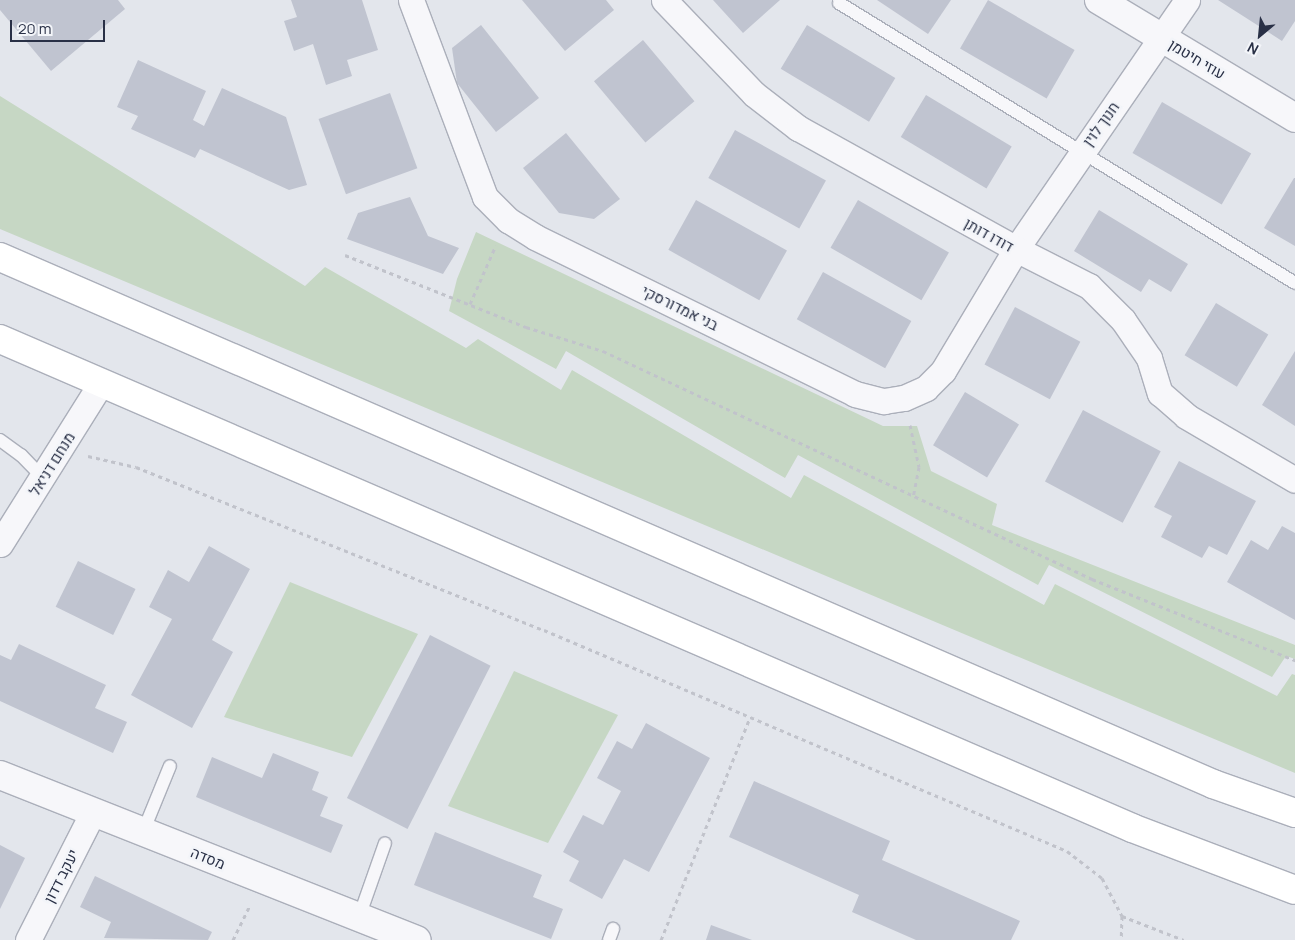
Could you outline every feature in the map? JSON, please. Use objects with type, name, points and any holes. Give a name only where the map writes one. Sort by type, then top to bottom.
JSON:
[{"type":"highway","points":[[0,257],[1204,780],[1295,813]]},
{"type":"highway","points":[[0,340],[1132,828],[1295,890]]},
{"type":"street","name":"בני אמדורסקי","points":[[411,0],[485,197],[508,220],[535,237],[855,394],[884,401],[904,398],[926,388],[944,371],[1016,250]]},
{"type":"street","name":"דודו דותן","points":[[664,0],[754,94],[798,128],[1016,250],[1089,286],[1123,320],[1149,358],[1160,394],[1186,416],[1295,480]]},
{"type":"street","name":"עוזי חיטמן","points":[[1099,0],[1295,118]]},
{"type":"street","name":"חנוך לוין","points":[[1016,250],[1080,153],[1188,0]]},
{"type":"street","name":"מנחם דניאל","points":[[0,544],[33,495],[101,383]]},
{"type":"street","name":"מסדה","points":[[0,775],[416,940]]},
{"type":"street","name":"יעקב דדון","points":[[28,940],[93,812]]},
{"type":"lane","points":[[839,4],[1295,283]]},
{"type":"lane","points":[[0,440],[21,455],[40,475],[33,495]]},
{"type":"lane","points":[[143,832],[170,766]]},
{"type":"lane","points":[[359,918],[385,843]]},
{"type":"path","points":[[470,304],[508,220]]},
{"type":"path","points":[[345,254],[526,327],[603,351],[913,498],[1092,579],[1295,660]]},
{"type":"path","points":[[904,398],[919,467],[913,498]]},
{"type":"path","points":[[60,450],[136,467],[544,630],[1068,851],[1102,878],[1122,916],[1120,940]]},
{"type":"path","points":[[661,940],[750,717]]},
{"type":"path","points":[[233,940],[262,879]]},
{"type":"path","points":[[1122,916],[1184,940]]},
{"type":"green space","points":[[0,96],[305,286],[325,267],[466,348],[478,339],[561,390],[572,370],[791,498],[804,475],[1044,605],[1055,584],[1277,696],[1292,674],[1295,675],[1295,773],[0,229]]},
{"type":"green space","points":[[476,232],[883,426],[917,426],[931,471],[997,504],[992,525],[1295,645],[1295,659],[1286,656],[1272,677],[1049,565],[1038,585],[798,455],[785,478],[566,351],[556,369],[449,311],[457,279]]},
{"type":"green space","points":[[290,582],[418,634],[352,757],[224,717]]},
{"type":"green space","points":[[514,671],[618,715],[548,843],[448,806]]},
{"type":"building","points":[[0,0],[118,0],[125,9],[51,71],[0,10]]},
{"type":"building","points":[[291,0],[362,0],[378,50],[347,60],[352,76],[326,85],[313,44],[294,51],[284,21],[297,17]]},
{"type":"building","points":[[522,0],[606,0],[614,10],[565,51]]},
{"type":"building","points":[[713,0],[780,0],[743,33]]},
{"type":"building","points":[[877,0],[951,0],[928,34]]},
{"type":"building","points":[[988,0],[1075,50],[1047,98],[960,48]]},
{"type":"building","points":[[1218,0],[1295,0],[1295,21],[1282,41]]},
{"type":"building","points":[[481,25],[539,98],[496,132],[457,83],[452,48]]},
{"type":"building","points":[[807,25],[895,78],[869,122],[781,69]]},
{"type":"building","points":[[643,40],[694,101],[645,142],[594,81]]},
{"type":"building","points":[[138,60],[206,91],[193,120],[204,126],[222,88],[286,117],[307,185],[289,190],[200,149],[195,158],[131,129],[138,116],[117,107]]},
{"type":"building","points":[[390,93],[417,168],[346,194],[319,119]]},
{"type":"building","points":[[926,95],[1012,147],[986,189],[901,137]]},
{"type":"building","points":[[1162,102],[1251,154],[1222,205],[1132,153]]},
{"type":"building","points":[[735,130],[826,180],[799,229],[708,178]]},
{"type":"building","points":[[566,133],[620,199],[594,219],[559,213],[523,168]]},
{"type":"building","points":[[1295,178],[1295,246],[1264,228]]},
{"type":"building","points":[[410,197],[428,236],[459,248],[443,274],[347,239],[358,213]]},
{"type":"building","points":[[696,200],[787,250],[759,300],[668,250]]},
{"type":"building","points":[[858,200],[949,252],[921,300],[830,248]]},
{"type":"building","points":[[1099,210],[1188,264],[1171,292],[1149,279],[1141,292],[1074,251]]},
{"type":"building","points":[[823,272],[911,321],[885,368],[797,319]]},
{"type":"building","points":[[1216,303],[1268,334],[1237,387],[1185,355]]},
{"type":"building","points":[[1015,307],[1080,342],[1050,399],[984,364]]},
{"type":"building","points":[[1295,351],[1295,426],[1262,405]]},
{"type":"building","points":[[965,392],[1019,424],[987,478],[933,445]]},
{"type":"building","points":[[1083,410],[1161,451],[1123,523],[1045,482]]},
{"type":"building","points":[[1179,461],[1256,501],[1227,555],[1209,546],[1202,558],[1161,537],[1172,516],[1154,507]]},
{"type":"building","points":[[1282,526],[1295,533],[1295,620],[1227,582],[1251,540],[1268,550]]},
{"type":"building","points":[[209,546],[250,569],[212,640],[233,652],[192,728],[131,695],[172,619],[149,607],[168,570],[189,582]]},
{"type":"building","points":[[78,561],[136,589],[113,635],[56,607]]},
{"type":"building","points":[[430,635],[491,666],[408,829],[347,798]]},
{"type":"building","points":[[19,644],[106,685],[95,708],[127,722],[113,753],[0,701],[0,655],[11,660]]},
{"type":"building","points":[[646,723],[710,758],[649,872],[624,859],[602,899],[569,881],[579,861],[563,852],[583,815],[603,825],[621,791],[597,778],[617,741],[632,749]]},
{"type":"building","points":[[273,753],[319,772],[312,790],[328,797],[320,816],[343,825],[331,853],[196,797],[212,757],[262,778]]},
{"type":"building","points":[[754,781],[890,841],[882,860],[1020,921],[1011,940],[916,940],[852,912],[859,895],[729,837]]},
{"type":"building","points":[[435,832],[542,875],[533,897],[563,909],[551,939],[414,885]]},
{"type":"building","points":[[0,845],[25,858],[0,909]]},
{"type":"building","points":[[95,876],[212,932],[208,940],[104,938],[111,922],[80,907]]},
{"type":"building","points":[[711,925],[752,940],[706,940]]}]
